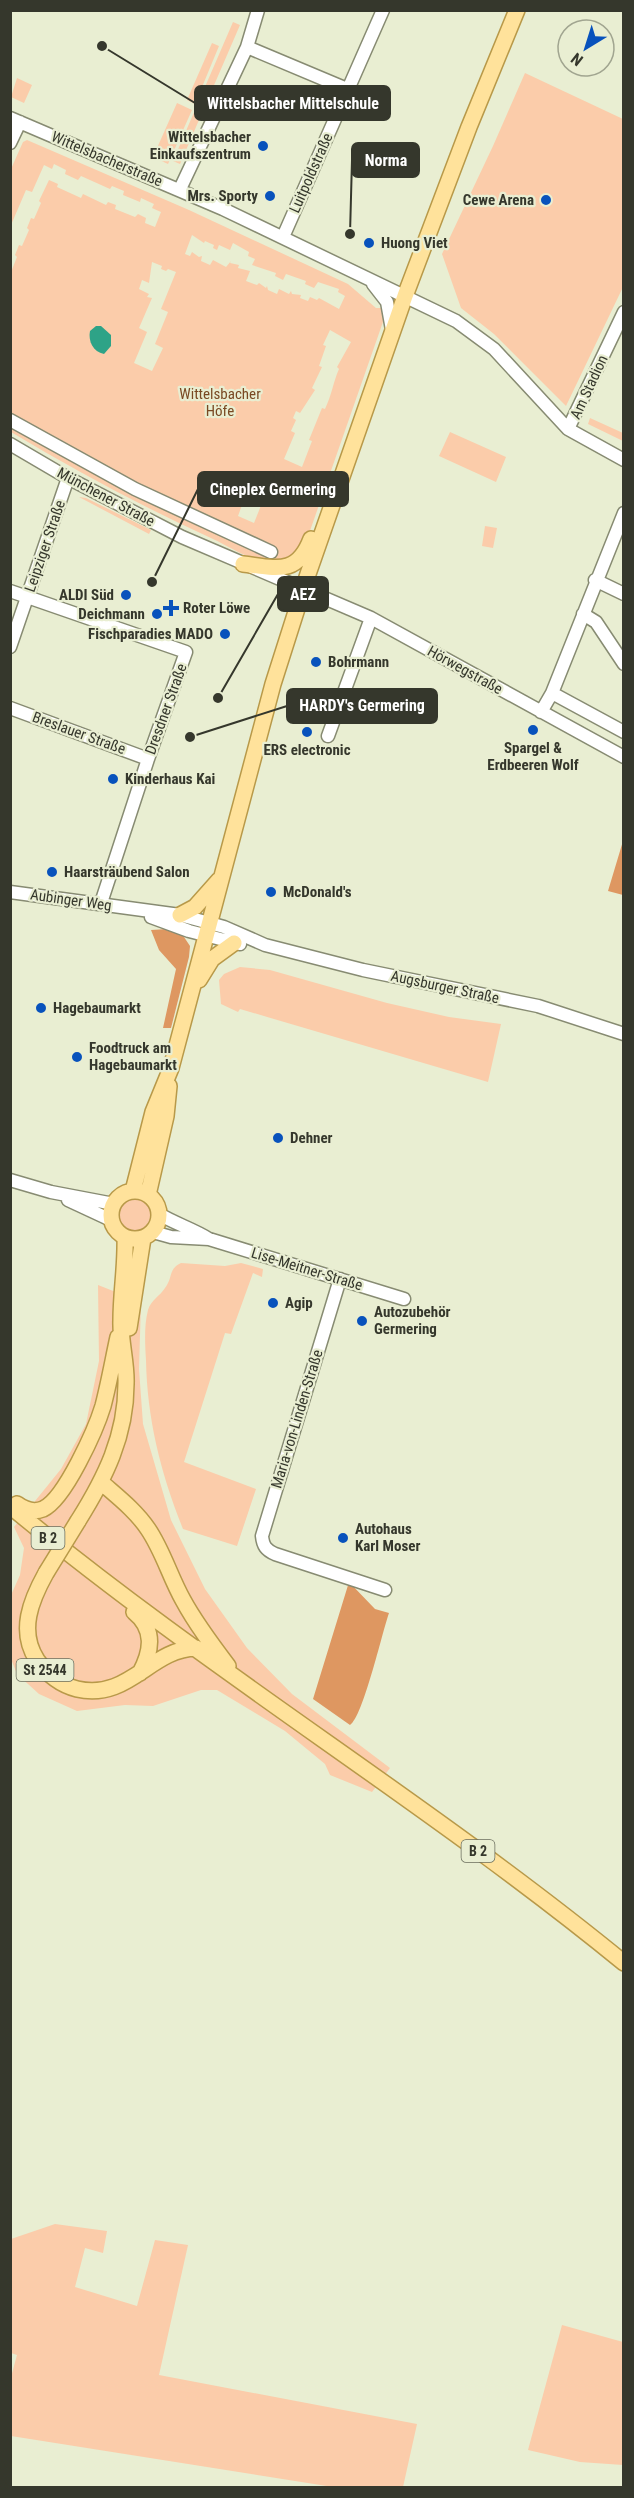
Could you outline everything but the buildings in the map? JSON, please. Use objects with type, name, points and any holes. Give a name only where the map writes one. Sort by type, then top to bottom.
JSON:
[{"type":"main road","points":[[141,1193],[166,1116],[171,1068],[273,684],[303,589],[405,296],[517,10]]},
{"type":"main road","points":[[243,564],[277,568],[298,563],[307,550],[339,459],[352,448]]},
{"type":"main road","points":[[180,915],[195,907],[221,878]]},
{"type":"main road","points":[[193,990],[212,960],[234,944]]},
{"type":"main road","points":[[148,1235],[125,1238],[114,1227],[111,1220],[114,1204],[121,1195],[141,1193],[158,1206],[159,1214]]},
{"type":"main road","name":"St 2544","points":[[124,1354],[148,1235],[158,1225],[159,1214]]},
{"type":"main road","name":"St 2544","points":[[125,1238],[126,1262],[121,1323],[126,1383],[125,1412],[117,1445],[102,1483],[32,1598],[27,1618],[30,1644],[42,1667],[62,1683],[87,1691],[109,1689],[121,1685],[140,1673]]},
{"type":"main road","points":[[10,1500],[24,1509],[41,1510],[56,1496],[76,1466],[95,1429],[103,1407],[121,1323]]},
{"type":"main road","points":[[102,1483],[147,1527],[161,1549],[175,1584],[192,1616],[237,1678]]},
{"type":"main road","name":"B 2","points":[[10,1506],[133,1602],[467,1842],[624,1963]]},
{"type":"main road","points":[[133,1602],[134,1611],[146,1625],[150,1635],[148,1654],[140,1673]]},
{"type":"main road","points":[[140,1673],[176,1650],[196,1648]]},
{"type":"street","points":[[180,189],[247,47],[258,10]]},
{"type":"street","name":"Luitpoldstraße","points":[[283,237],[382,10]]},
{"type":"street","points":[[247,47],[347,89]]},
{"type":"street","points":[[10,143],[15,120]]},
{"type":"street","name":"Wittelsbacherstraße","points":[[15,120],[180,189],[456,321],[494,349],[555,418],[568,429],[624,460]]},
{"type":"street","name":"Wittelsbacherstraße","points":[[365,278],[384,296],[393,332]]},
{"type":"street","name":"Am Stadion","points":[[568,429],[624,312]]},
{"type":"street","name":"Münchener Straße","points":[[10,420],[93,467],[271,552]]},
{"type":"street","name":"Münchener Straße","points":[[10,444],[68,478],[182,537],[303,589]]},
{"type":"street","name":"Leipziger Straße","points":[[10,647],[68,478]]},
{"type":"street","points":[[541,712],[552,693],[595,580],[623,518]]},
{"type":"street","points":[[595,580],[624,594]]},
{"type":"street","name":"Hörwegstraße","points":[[303,589],[371,618],[624,757]]},
{"type":"street","points":[[10,591],[27,597]]},
{"type":"street","name":"Dresdner Straße","points":[[27,597],[186,652],[101,903]]},
{"type":"street","points":[[583,614],[596,622],[624,664]]},
{"type":"street","points":[[328,736],[371,618]]},
{"type":"street","points":[[552,693],[624,732]]},
{"type":"street","name":"Breslauer Straße","points":[[10,708],[148,759]]},
{"type":"street","name":"Aubinger Weg","points":[[10,892],[101,903],[208,929]]},
{"type":"street","name":"Aubinger Weg","points":[[131,909],[180,915],[208,929]]},
{"type":"street","name":"Augsburger Straße","points":[[208,929],[234,944],[265,945]]},
{"type":"street","name":"Augsburger Straße","points":[[208,929],[363,970],[538,1006],[624,1034]]},
{"type":"street","points":[[10,1179],[51,1192],[114,1204]]},
{"type":"street","points":[[51,1192],[111,1220]]},
{"type":"street","name":"Lise-Meitner-Straße","points":[[159,1214],[209,1239]]},
{"type":"street","name":"Lise-Meitner-Straße","points":[[148,1235],[209,1239],[405,1299]]},
{"type":"street","name":"Maria-von-Linden-Straße","points":[[340,1279],[262,1536],[264,1546],[275,1554],[385,1590]]},
{"type":"green space","points":[[233,22],[240,25],[180,164],[173,161]]},
{"type":"green space","points":[[212,43],[219,46],[195,104],[187,100]]},
{"type":"green space","name":"Cewe Arena","points":[[525,73],[623,119],[623,287],[566,406],[494,334],[461,308],[442,254]]},
{"type":"green space","points":[[17,78],[32,85],[24,103],[11,97]]},
{"type":"green space","points":[[177,103],[192,110],[168,164],[153,157]]},
{"type":"green space","name":"Wittelsbacher Höfe","points":[[27,140],[189,210],[348,284],[376,308],[385,308],[384,319],[304,548],[294,557],[272,562],[257,560],[241,554],[110,488],[11,432],[11,272],[19,245],[22,246],[31,218],[34,219],[49,180],[58,184],[57,187],[81,198],[83,194],[106,205],[108,202],[116,205],[115,209],[135,217],[138,214],[146,218],[145,223],[155,227],[161,212],[152,208],[154,204],[141,198],[140,202],[123,195],[124,191],[112,186],[110,189],[81,176],[78,180],[65,174],[66,170],[54,164],[52,169],[44,165],[32,192],[26,190],[11,225],[11,169],[23,142]],"holes":[[[192,235],[204,243],[205,241],[214,245],[213,248],[217,250],[219,245],[230,250],[233,243],[249,252],[248,256],[255,259],[252,265],[276,273],[275,276],[283,280],[286,274],[306,281],[305,284],[314,288],[318,282],[339,289],[338,292],[345,296],[339,309],[319,298],[317,300],[310,297],[308,301],[300,298],[301,295],[292,294],[291,291],[289,294],[279,289],[277,294],[268,290],[267,286],[266,288],[259,283],[257,285],[246,281],[250,271],[238,268],[239,265],[230,263],[231,261],[226,267],[213,260],[210,265],[201,261],[202,256],[199,257],[192,252],[190,256],[185,254]],[[152,262],[162,266],[161,269],[176,272],[161,309],[168,312],[155,344],[163,348],[152,371],[134,363],[147,332],[139,328],[152,298],[147,297],[149,294],[139,289],[142,280],[149,283]],[[330,330],[351,342],[337,367],[339,369],[329,398],[325,409],[322,408],[309,440],[312,441],[302,467],[284,459],[295,433],[291,431],[296,420],[293,418],[296,411],[300,413],[315,390],[312,388],[322,367],[319,366],[326,346],[323,345]],[[233,478],[244,482],[246,478],[270,490],[266,499],[264,498],[254,523],[238,516],[242,505],[234,502],[235,498],[229,495],[230,492],[227,490]]]},
{"type":"green space","points":[[590,418],[623,433],[623,441],[588,424]]},
{"type":"green space","points":[[450,432],[506,457],[496,482],[439,456]]},
{"type":"green space","points":[[79,497],[86,498],[151,530],[149,534]]},
{"type":"green space","points":[[485,526],[497,528],[493,548],[482,546]]},
{"type":"green space","points":[[240,967],[270,970],[387,1003],[449,1017],[501,1024],[488,1082],[240,1009],[238,1012],[221,1004],[219,980],[224,974]]},
{"type":"green space","points":[[135,1198],[148,1203],[153,1216],[148,1229],[135,1234],[122,1229],[117,1216],[122,1203]]},
{"type":"green space","points":[[181,1263],[225,1266],[241,1263],[263,1269],[262,1277],[253,1273],[231,1334],[225,1333],[184,1462],[256,1489],[237,1546],[183,1529],[168,1488],[152,1425],[145,1341],[147,1316],[149,1307],[163,1291],[172,1271]]},
{"type":"green space","points":[[98,1285],[141,1302],[139,1369],[143,1424],[171,1520],[205,1589],[247,1648],[292,1694],[390,1768],[372,1792],[330,1775],[325,1764],[285,1731],[217,1690],[201,1690],[153,1706],[125,1705],[77,1711],[39,1694],[17,1674],[11,1659],[11,1595],[20,1575],[24,1548],[14,1527],[61,1469],[86,1424],[99,1361]]},
{"type":"green space","points":[[55,2224],[107,2231],[103,2253],[85,2248],[75,2287],[137,2306],[155,2240],[188,2245],[159,2375],[417,2424],[403,2487],[333,2487],[11,2436],[11,2377],[17,2355],[11,2353],[11,2239]]},
{"type":"green space","points":[[562,2325],[623,2342],[623,2465],[580,2462],[528,2450]]},
{"type":"shaded area","points":[[623,841],[623,895],[608,891]]},
{"type":"shaded area","points":[[167,929],[182,934],[190,946],[171,1028],[163,1028],[176,969],[159,950],[151,930]]},
{"type":"shaded area","points":[[349,1582],[375,1609],[389,1613],[361,1707],[350,1725],[313,1699]]},
{"type":"water","points":[[96,326],[101,326],[111,335],[111,346],[104,354],[97,351],[91,342],[90,331]]},
{"type":"place","name":"Wittelsbacher Mittelschule","points":[[102,46]]},
{"type":"place","name":"Wittelsbacher Einkaufszentrum","points":[[263,146]]},
{"type":"place","name":"Mrs. Sporty","points":[[270,196]]},
{"type":"place","name":"Cewe Arena","points":[[546,200]]},
{"type":"place","name":"Norma","points":[[350,234]]},
{"type":"place","name":"Huong Viet","points":[[369,243]]},
{"type":"place","name":"Cineplex Germering","points":[[152,582]]},
{"type":"place","name":"ALDI Süd","points":[[126,595]]},
{"type":"place","name":"Roter Löwe","points":[[171,608]]},
{"type":"place","name":"Deichmann","points":[[157,614]]},
{"type":"place","name":"Fischparadies MADO","points":[[225,634]]},
{"type":"place","name":"Bohrmann","points":[[316,662]]},
{"type":"place","name":"AEZ","points":[[218,698]]},
{"type":"place","name":"Spargel & Erdbeeren Wolf","points":[[533,730]]},
{"type":"place","name":"ERS electronic","points":[[307,732]]},
{"type":"place","name":"HARDY's Germering","points":[[190,737]]},
{"type":"place","name":"Kinderhaus Kai","points":[[113,779]]},
{"type":"place","name":"Haarsträubend Salon","points":[[52,872]]},
{"type":"place","name":"McDonald's","points":[[271,892]]},
{"type":"place","name":"Hagebaumarkt","points":[[41,1008]]},
{"type":"place","name":"Foodtruck am Hagebaumarkt","points":[[77,1057]]},
{"type":"place","name":"Dehner","points":[[278,1138]]},
{"type":"place","name":"Agip","points":[[273,1303]]},
{"type":"place","name":"Autozubehör Germering","points":[[362,1321]]},
{"type":"place","name":"Autohaus Karl Moser","points":[[343,1538]]}]
